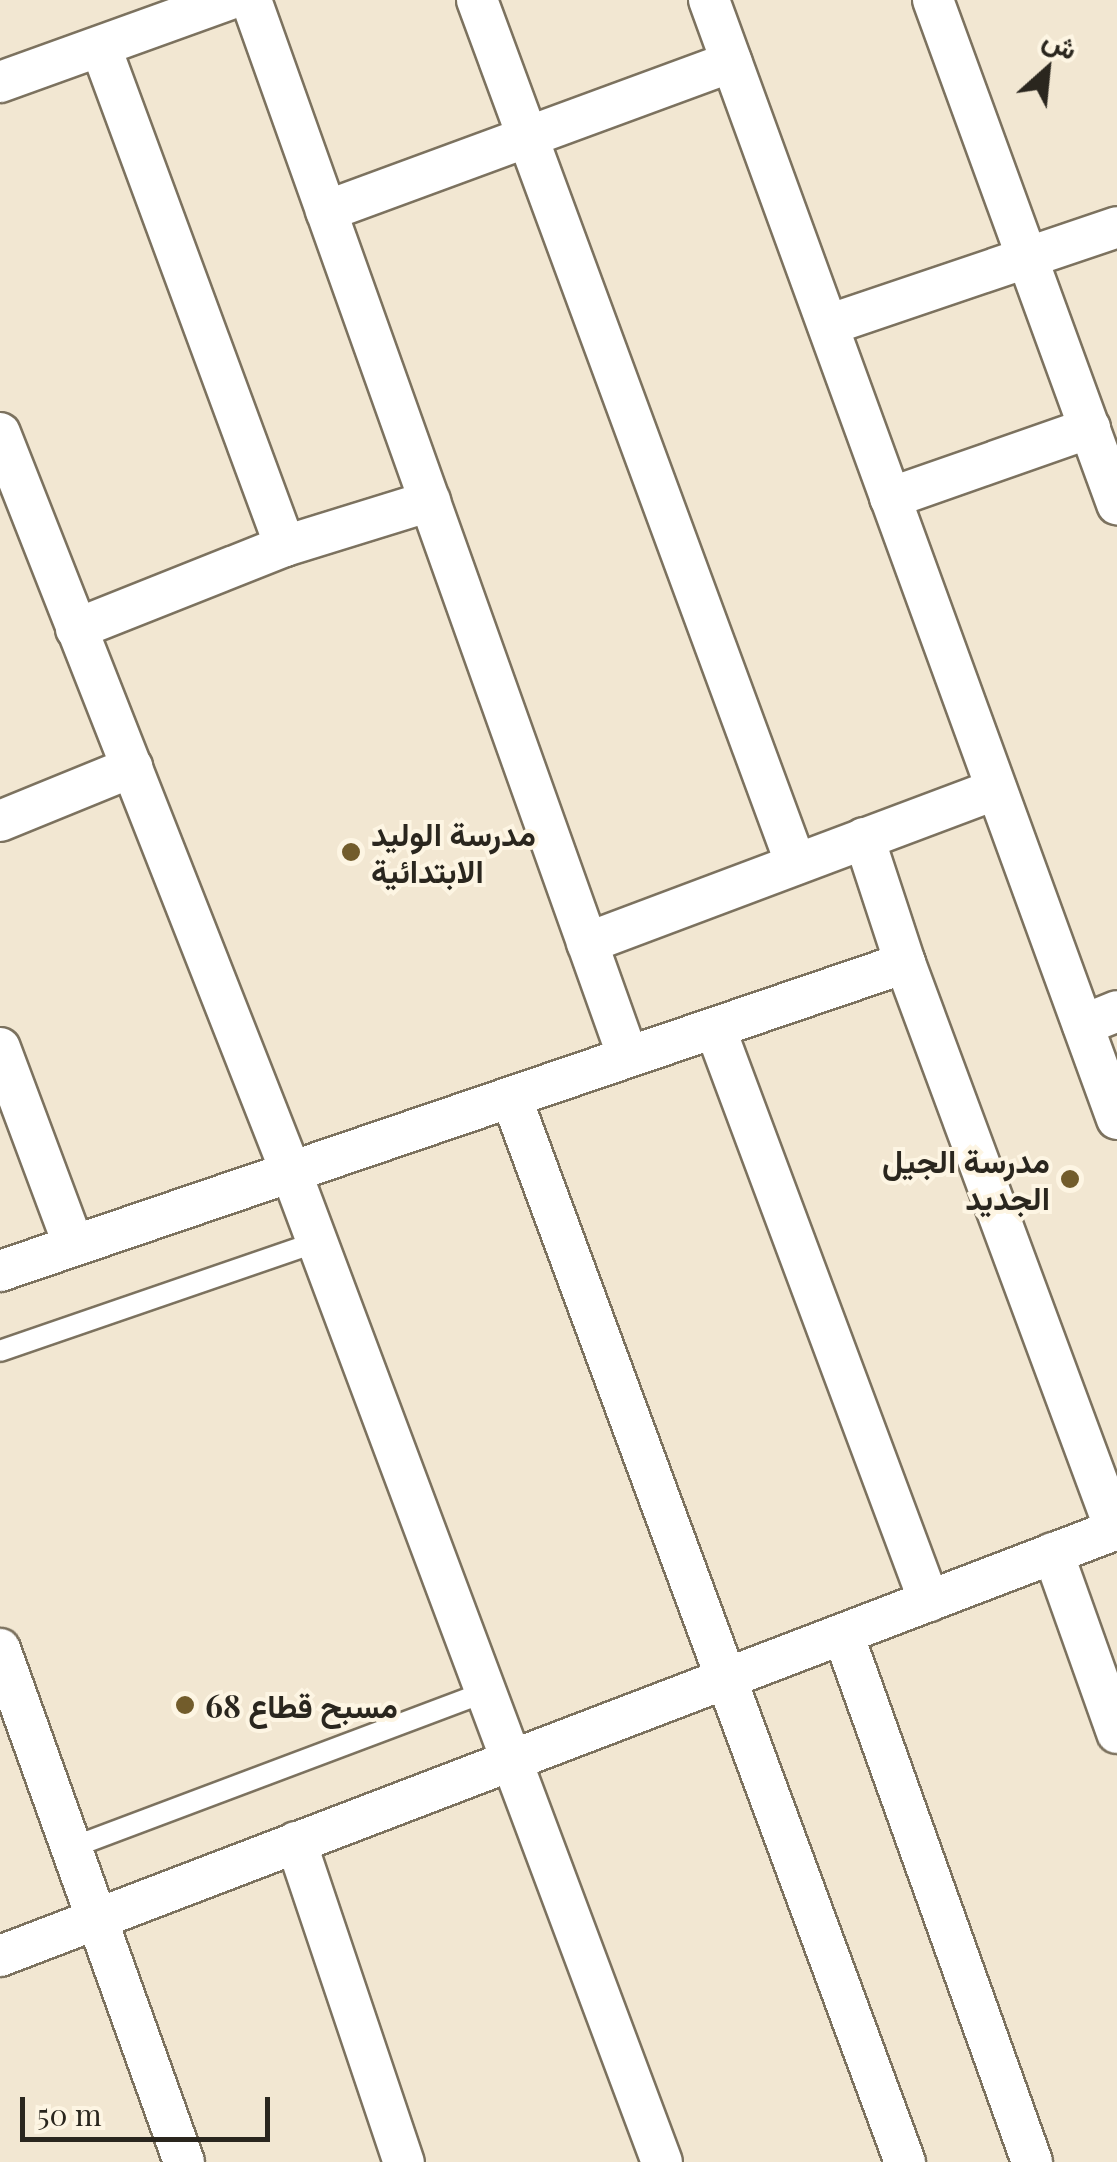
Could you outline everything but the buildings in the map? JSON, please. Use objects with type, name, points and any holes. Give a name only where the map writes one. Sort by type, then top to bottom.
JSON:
[{"type":"street","points":[[0,82],[228,0]]},
{"type":"street","points":[[251,0],[628,1057]]},
{"type":"street","points":[[477,0],[796,864]]},
{"type":"street","points":[[709,0],[996,789],[1100,1018],[1117,1120]]},
{"type":"street","points":[[933,0],[1117,504]]},
{"type":"street","points":[[101,48],[285,546]]},
{"type":"street","points":[[326,211],[732,62]]},
{"type":"street","points":[[828,325],[1117,227]]},
{"type":"street","points":[[890,498],[1090,428]]},
{"type":"street","points":[[0,433],[291,1172],[662,2162]]},
{"type":"street","points":[[76,629],[285,546],[430,501]]},
{"type":"street","points":[[0,821],[132,767]]},
{"type":"street","points":[[587,943],[996,789]]},
{"type":"street","points":[[0,1956],[1116,1529],[905,963],[864,838]]},
{"type":"street","points":[[0,1271],[905,963]]},
{"type":"street","points":[[715,1028],[929,1600]]},
{"type":"street","points":[[0,1048],[74,1246]]},
{"type":"street","points":[[512,1097],[905,2162]]},
{"type":"street","points":[[1053,1553],[1117,1733]]},
{"type":"street","points":[[843,1634],[1032,2162]]},
{"type":"street","points":[[0,1649],[100,1918],[184,2162]]},
{"type":"street","points":[[296,1842],[404,2162]]},
{"type":"lane","points":[[0,1351],[317,1242]]},
{"type":"lane","points":[[73,1846],[486,1692]]},
{"type":"place","name":"مدرسة الوليد الابتدائية","points":[[351,852]]},
{"type":"place","name":"مدرسة الجيل الجديد","points":[[1070,1179]]},
{"type":"place","name":"مسبح قطاع 68","points":[[185,1705]]}]
